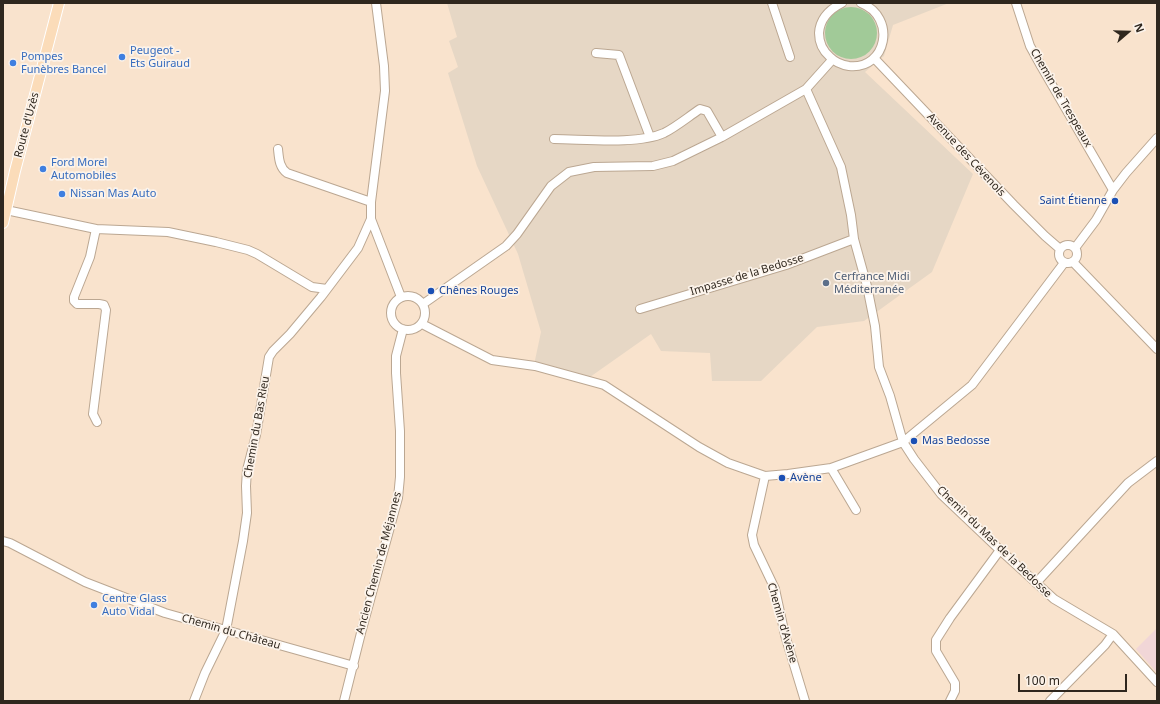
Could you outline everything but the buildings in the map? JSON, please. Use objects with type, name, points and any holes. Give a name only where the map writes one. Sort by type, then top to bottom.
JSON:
[{"type":"main road","name":"Route d'Uzès","points":[[3,224],[14,171],[59,3]]},
{"type":"street","points":[[376,3],[384,66],[385,91],[371,202],[371,219],[401,297]]},
{"type":"street","points":[[772,3],[790,57]]},
{"type":"street","points":[[842,3],[833,7],[826,14],[821,23],[819,33],[821,44],[825,53],[832,60],[842,65],[853,66],[864,64],[874,58],[882,44],[883,28],[881,21],[873,6],[861,3]]},
{"type":"street","name":"Chemin de Trespeaux","points":[[1016,3],[1030,46],[1113,190]]},
{"type":"street","points":[[596,53],[619,55],[650,137]]},
{"type":"street","name":"Avenue des Cévenols","points":[[874,58],[1014,205],[1060,249]]},
{"type":"street","points":[[423,304],[506,246],[517,234],[551,186],[569,172],[594,167],[653,166],[674,160],[722,137],[806,89],[832,60]]},
{"type":"street","name":"Chemin du Mas de la Bedosse","points":[[806,89],[841,167],[851,215],[854,239],[867,286],[875,326],[879,367],[890,396],[903,442],[941,494],[1000,550],[1054,600],[1113,634],[1157,682]]},
{"type":"street","points":[[554,139],[618,140],[650,137],[664,133],[700,109],[707,111],[722,137]]},
{"type":"street","points":[[1075,248],[1096,220],[1113,190],[1157,138]]},
{"type":"street","points":[[278,149],[281,166],[287,173],[371,202]]},
{"type":"street","points":[[6,210],[96,229],[168,232],[216,242],[248,250],[312,287],[327,288]]},
{"type":"street","name":"Chemin du Bas Rieu","points":[[194,701],[205,673],[226,630],[247,513],[247,470],[256,435],[269,357],[290,334],[358,248],[371,219]]},
{"type":"street","points":[[96,229],[90,257],[74,297],[74,301],[77,304],[104,305],[106,310],[93,414],[97,422]]},
{"type":"street","name":"Impasse de la Bedosse","points":[[640,309],[786,265],[854,239]]},
{"type":"street","points":[[1066,245],[1075,248],[1077,257],[1073,262],[1067,264],[1059,258],[1060,249],[1066,245]]},
{"type":"street","points":[[1073,262],[1157,349]]},
{"type":"street","points":[[422,324],[492,360],[535,366],[604,386],[698,447],[728,463],[765,476],[831,468],[903,442],[972,384],[1064,263]]},
{"type":"street","points":[[411,295],[416,297],[423,304],[426,314],[422,324],[414,329],[403,329],[398,327],[392,317],[393,305],[396,300],[401,297],[411,295]]},
{"type":"street","name":"Ancien Chemin de Méjannes","points":[[344,701],[398,498],[400,478],[400,431],[396,356],[403,329]]},
{"type":"street","points":[[1036,583],[1128,483],[1157,461]]},
{"type":"street","points":[[831,468],[856,510]]},
{"type":"street","name":"Chemin d'Avène","points":[[765,476],[752,535],[754,545],[775,589],[785,635],[805,701]]},
{"type":"street","name":"Chemin du Château","points":[[3,541],[10,543],[85,582],[165,613],[354,666]]},
{"type":"street","points":[[950,701],[955,691],[955,682],[936,651],[936,640],[950,618],[1000,550]]},
{"type":"street","points":[[1050,701],[1105,645],[1113,634]]},
{"type":"shaded area","points":[[447,3],[949,3],[893,25],[884,56],[865,72],[973,174],[932,272],[864,321],[817,327],[761,381],[712,381],[710,353],[661,351],[651,334],[590,377],[534,365],[541,332],[518,254],[477,166],[448,73],[458,67],[449,41],[457,37]]},
{"type":"shaded area","points":[[1157,628],[1157,673],[1136,649]]},
{"type":"green space","points":[[846,7],[856,7],[870,14],[877,28],[877,38],[870,52],[856,59],[846,59],[836,55],[829,48],[825,38],[825,28],[829,18],[836,11]]},
{"type":"place","name":"Peugeot - Ets Guiraud","points":[[122,57]]},
{"type":"place","name":"Pompes Funèbres Bancel","points":[[13,63]]},
{"type":"place","name":"Ford Morel Automobiles","points":[[43,169]]},
{"type":"place","name":"Nissan Mas Auto","points":[[62,194]]},
{"type":"place","name":"Saint Étienne","points":[[1115,201]]},
{"type":"place","name":"Cerfrance Midi Méditerranée","points":[[826,283]]},
{"type":"place","name":"Chênes Rouges","points":[[431,291]]},
{"type":"place","name":"Mas Bedosse","points":[[914,441]]},
{"type":"place","name":"Avène","points":[[782,478]]},
{"type":"place","name":"Centre Glass Auto Vidal","points":[[94,605]]}]
